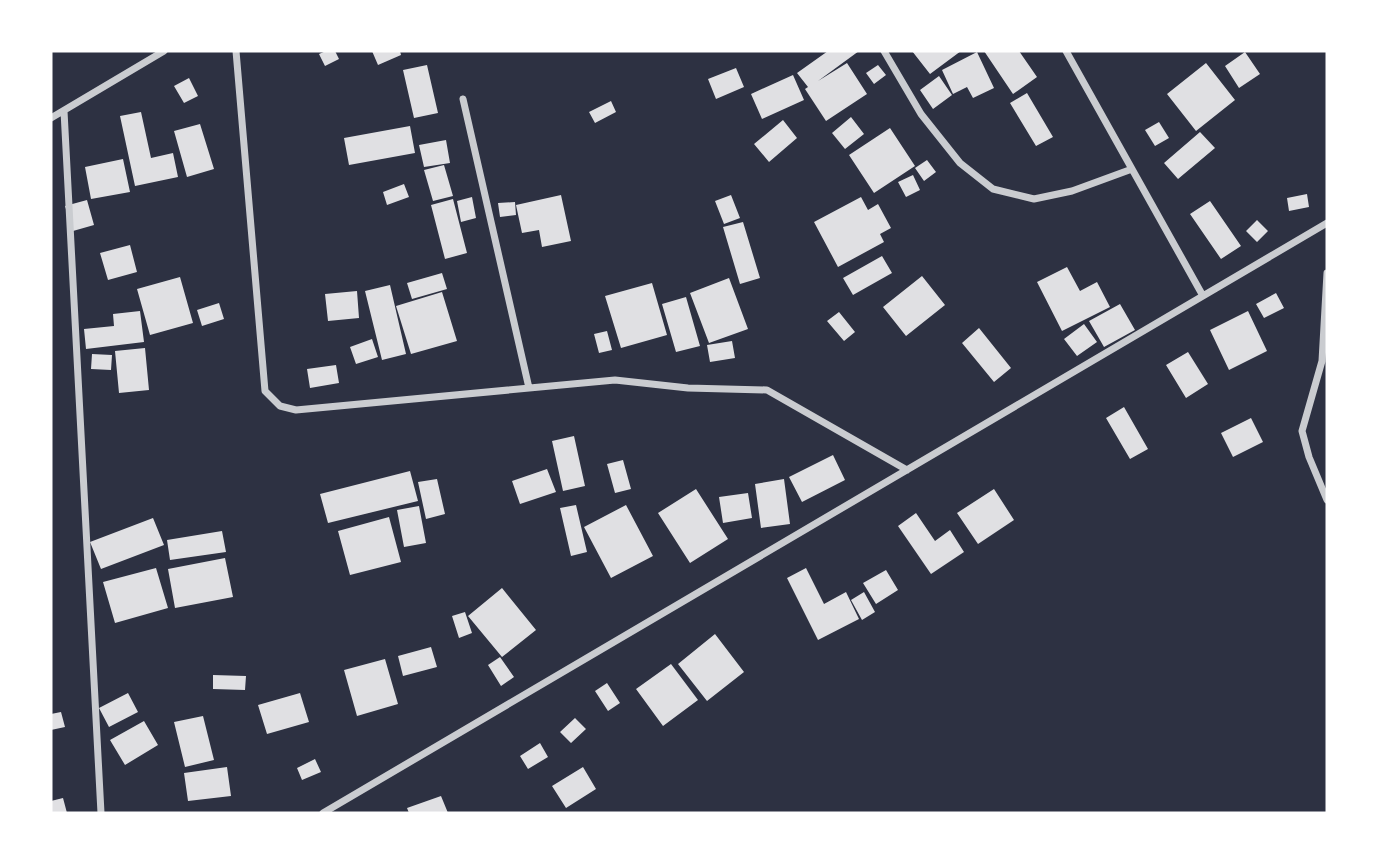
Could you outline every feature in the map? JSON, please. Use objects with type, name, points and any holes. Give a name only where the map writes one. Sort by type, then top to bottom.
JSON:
[{"type":"street","points":[[51,118],[164,51]]},
{"type":"street","points":[[236,51],[265,391],[280,406],[296,410],[615,380],[688,388],[767,390],[907,470]]},
{"type":"street","points":[[884,51],[921,114],[960,163],[993,189],[1034,199],[1072,191],[1132,169]]},
{"type":"street","points":[[1066,51],[1203,296]]},
{"type":"street","points":[[463,99],[529,388]]},
{"type":"street","points":[[64,111],[101,813]]},
{"type":"street","points":[[324,813],[1327,223]]},
{"type":"street","points":[[1327,273],[1322,361],[1302,431],[1309,457],[1327,500]]},
{"type":"building","points":[[335,51],[339,59],[325,66],[319,54]]},
{"type":"building","points":[[372,51],[400,51],[401,55],[378,65]]},
{"type":"building","points":[[828,51],[859,51],[818,81],[847,63],[867,94],[826,121],[805,89],[808,87],[797,73]]},
{"type":"building","points":[[912,51],[961,51],[930,74]]},
{"type":"building","points":[[984,51],[1019,51],[1037,77],[1013,94]]},
{"type":"building","points":[[977,52],[994,88],[973,98],[967,87],[953,94],[942,70]]},
{"type":"building","points":[[1245,52],[1260,74],[1239,88],[1225,66]]},
{"type":"building","points":[[1206,63],[1235,100],[1196,131],[1167,94]]},
{"type":"building","points":[[427,65],[438,113],[414,118],[403,70]]},
{"type":"building","points":[[878,65],[886,75],[874,84],[866,73]]},
{"type":"building","points":[[736,68],[744,87],[716,99],[708,79]]},
{"type":"building","points":[[793,75],[804,100],[762,119],[751,94]]},
{"type":"building","points":[[939,76],[952,95],[933,109],[920,90]]},
{"type":"building","points":[[189,78],[198,96],[184,103],[174,86]]},
{"type":"building","points":[[1027,93],[1053,137],[1036,146],[1010,103]]},
{"type":"building","points":[[611,101],[616,112],[595,123],[589,112]]},
{"type":"building","points":[[141,112],[151,158],[173,153],[178,177],[135,186],[120,116]]},
{"type":"building","points":[[851,117],[864,134],[845,149],[832,133]]},
{"type":"building","points":[[783,120],[797,138],[769,162],[754,144]]},
{"type":"building","points":[[1159,122],[1169,138],[1155,146],[1145,130]]},
{"type":"building","points":[[200,124],[214,169],[187,177],[174,131]]},
{"type":"building","points":[[410,126],[415,153],[349,165],[344,138]]},
{"type":"building","points":[[890,128],[915,166],[874,193],[849,155]]},
{"type":"building","points":[[1200,132],[1215,148],[1178,179],[1164,163]]},
{"type":"building","points":[[446,140],[450,163],[424,167],[419,145]]},
{"type":"building","points":[[123,159],[130,192],[91,199],[85,167]]},
{"type":"building","points":[[927,160],[936,172],[924,181],[915,168]]},
{"type":"building","points":[[444,165],[453,196],[433,201],[424,170]]},
{"type":"building","points":[[913,175],[920,190],[906,197],[898,182]]},
{"type":"building","points":[[404,184],[409,197],[387,205],[383,192]]},
{"type":"building","points":[[1307,194],[1309,207],[1289,211],[1287,198]]},
{"type":"building","points":[[561,195],[571,241],[542,247],[539,230],[522,233],[516,205]]},
{"type":"building","points":[[731,195],[740,218],[724,224],[715,201]]},
{"type":"building","points":[[472,197],[476,218],[461,222],[457,201]]},
{"type":"building","points":[[861,197],[868,210],[878,204],[891,228],[880,234],[884,242],[838,267],[814,222]]},
{"type":"building","points":[[453,199],[467,253],[445,259],[431,205]]},
{"type":"building","points":[[87,200],[94,225],[73,231],[65,206]]},
{"type":"building","points":[[1210,201],[1241,246],[1221,259],[1190,214]]},
{"type":"building","points":[[515,202],[516,215],[500,217],[498,203]]},
{"type":"building","points":[[1257,220],[1268,231],[1257,242],[1246,231]]},
{"type":"building","points":[[743,222],[760,278],[740,284],[723,227]]},
{"type":"building","points":[[130,245],[137,272],[108,280],[100,253]]},
{"type":"building","points":[[882,256],[892,273],[853,295],[843,278]]},
{"type":"building","points":[[1067,267],[1080,291],[1097,282],[1110,307],[1062,331],[1037,282]]},
{"type":"building","points":[[442,273],[447,289],[412,299],[407,283]]},
{"type":"building","points":[[922,276],[945,305],[906,336],[883,307]]},
{"type":"building","points":[[180,277],[193,323],[150,335],[137,289]]},
{"type":"building","points":[[729,278],[748,329],[709,343],[690,293]]},
{"type":"building","points":[[652,283],[667,335],[621,348],[605,296]]},
{"type":"building","points":[[390,285],[406,354],[382,360],[365,291]]},
{"type":"building","points":[[357,291],[359,318],[328,321],[325,294]]},
{"type":"building","points":[[442,292],[457,341],[411,354],[396,306]]},
{"type":"building","points":[[1276,293],[1284,308],[1264,318],[1256,304]]},
{"type":"building","points":[[686,297],[700,346],[676,352],[662,304]]},
{"type":"building","points":[[219,303],[224,319],[202,326],[197,310]]},
{"type":"building","points":[[1120,304],[1135,330],[1104,347],[1089,321]]},
{"type":"building","points":[[140,311],[144,342],[86,349],[84,329],[114,326],[113,314]]},
{"type":"building","points":[[1248,311],[1267,351],[1229,370],[1210,330]]},
{"type":"building","points":[[839,312],[855,332],[844,341],[827,321]]},
{"type":"building","points":[[1084,324],[1097,342],[1077,356],[1064,339]]},
{"type":"building","points":[[979,328],[1011,368],[994,382],[962,343]]},
{"type":"building","points":[[607,331],[612,350],[599,353],[594,334]]},
{"type":"building","points":[[372,339],[378,357],[356,364],[350,347]]},
{"type":"building","points":[[732,341],[735,358],[710,362],[707,345]]},
{"type":"building","points":[[145,348],[149,390],[119,393],[115,351]]},
{"type":"building","points":[[1188,352],[1208,384],[1186,398],[1166,365]]},
{"type":"building","points":[[92,354],[112,355],[111,370],[91,369]]},
{"type":"building","points":[[336,365],[339,383],[310,388],[307,369]]},
{"type":"building","points":[[1124,407],[1148,449],[1130,459],[1106,418]]},
{"type":"building","points":[[1251,418],[1263,442],[1233,457],[1221,433]]},
{"type":"building","points":[[574,436],[585,486],[563,491],[552,441]]},
{"type":"building","points":[[833,455],[845,480],[802,502],[789,477]]},
{"type":"building","points":[[623,460],[631,489],[615,493],[607,464]]},
{"type":"building","points":[[547,469],[556,492],[520,504],[512,481]]},
{"type":"building","points":[[410,471],[418,501],[328,523],[320,494]]},
{"type":"building","points":[[437,479],[445,514],[426,519],[418,482]]},
{"type":"building","points":[[784,479],[790,524],[761,528],[755,484]]},
{"type":"building","points":[[696,489],[728,539],[690,563],[658,513]]},
{"type":"building","points":[[994,489],[1014,520],[978,544],[957,513]]},
{"type":"building","points":[[748,493],[752,518],[723,523],[719,497]]},
{"type":"building","points":[[576,505],[587,552],[571,556],[560,508]]},
{"type":"building","points":[[626,505],[653,556],[611,578],[584,527]]},
{"type":"building","points":[[419,506],[426,543],[404,547],[397,510]]},
{"type":"building","points":[[916,513],[935,541],[950,530],[964,552],[931,574],[898,526]]},
{"type":"building","points":[[389,517],[401,562],[350,575],[338,531]]},
{"type":"building","points":[[153,518],[164,545],[101,569],[90,542]]},
{"type":"building","points":[[222,531],[226,552],[170,560],[167,540]]},
{"type":"building","points":[[225,558],[233,597],[175,608],[168,569]]},
{"type":"building","points":[[156,568],[168,608],[115,623],[103,582]]},
{"type":"building","points":[[806,568],[824,604],[846,592],[859,619],[818,640],[787,578]]},
{"type":"building","points":[[886,570],[898,590],[876,604],[863,583]]},
{"type":"building","points":[[502,588],[536,630],[502,657],[468,616]]},
{"type":"building","points":[[864,592],[875,612],[862,620],[851,600]]},
{"type":"building","points":[[465,612],[472,633],[459,638],[452,616]]},
{"type":"building","points":[[715,634],[744,672],[707,701],[678,664]]},
{"type":"building","points":[[431,647],[437,667],[403,676],[398,656]]},
{"type":"building","points":[[500,657],[514,677],[501,686],[488,665]]},
{"type":"building","points":[[385,659],[398,704],[357,716],[344,670]]},
{"type":"building","points":[[671,664],[698,700],[663,726],[636,689]]},
{"type":"building","points":[[213,675],[246,676],[245,690],[213,689]]},
{"type":"building","points":[[607,683],[620,703],[608,711],[595,691]]},
{"type":"building","points":[[128,693],[138,712],[109,727],[99,708]]},
{"type":"building","points":[[300,693],[309,722],[267,734],[258,705]]},
{"type":"building","points":[[61,712],[65,727],[51,730],[51,714]]},
{"type":"building","points":[[203,716],[214,760],[185,767],[174,722]]},
{"type":"building","points":[[575,718],[586,729],[571,743],[560,732]]},
{"type":"building","points":[[144,721],[158,745],[125,765],[110,740]]},
{"type":"building","points":[[540,743],[548,757],[528,769],[520,756]]},
{"type":"building","points":[[315,759],[321,772],[302,780],[297,768]]},
{"type":"building","points":[[227,767],[231,796],[188,801],[184,773]]},
{"type":"building","points":[[583,767],[596,789],[566,808],[552,786]]},
{"type":"building","points":[[441,796],[448,813],[409,813],[407,808]]},
{"type":"building","points":[[63,798],[67,813],[51,813],[51,801]]}]
